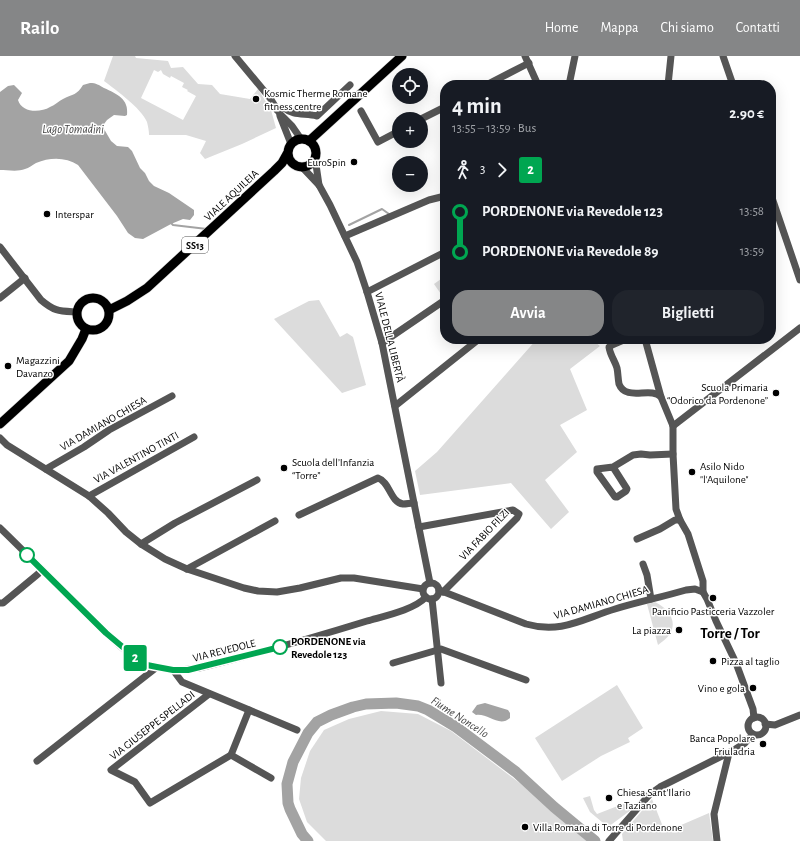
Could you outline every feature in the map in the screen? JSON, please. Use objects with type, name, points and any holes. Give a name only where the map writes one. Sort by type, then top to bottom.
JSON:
[{"type":"main road","points":[[308,142],[402,56]]},
{"type":"main road","points":[[291,144],[295,140],[308,142],[316,152],[315,158]]},
{"type":"main road","name":"VIALE AQUILEIA","points":[[109,310],[127,301],[146,288],[274,171],[288,154],[291,144]]},
{"type":"main road","points":[[288,154],[289,160],[299,167]]},
{"type":"main road","name":"VIALE AQUILEIA","points":[[274,171],[310,165],[315,158]]},
{"type":"main road","points":[[89,298],[95,298],[104,302],[109,310],[109,319],[103,328],[95,331],[86,329],[80,323],[77,312],[82,302],[89,298]]},
{"type":"main road","points":[[0,424],[69,361],[86,329]]},
{"type":"street","points":[[235,56],[270,98],[278,112],[291,144]]},
{"type":"street","points":[[570,80],[574,56]]},
{"type":"street","points":[[669,80],[671,56]]},
{"type":"street","points":[[723,56],[731,80]]},
{"type":"street","points":[[494,80],[527,59],[536,80]]},
{"type":"street","points":[[278,112],[284,108],[293,114],[310,114],[317,116],[350,85]]},
{"type":"street","points":[[428,115],[440,109]]},
{"type":"street","points":[[278,112],[308,142]]},
{"type":"street","points":[[361,112],[378,142],[392,134]]},
{"type":"street","name":"VIALE DELLA LIBERTÀ","points":[[315,158],[319,185],[357,262],[382,343],[430,583]]},
{"type":"street","name":"VIALE DELLA LIBERTÀ","points":[[299,167],[319,185]]},
{"type":"street","points":[[345,236],[429,200],[440,197]]},
{"type":"street","points":[[776,210],[800,280]]},
{"type":"street","points":[[0,246],[41,300],[57,311],[77,312]]},
{"type":"street","points":[[367,292],[440,255]]},
{"type":"street","points":[[0,298],[25,278]]},
{"type":"street","points":[[382,343],[440,303]]},
{"type":"street","points":[[673,426],[800,328]]},
{"type":"street","points":[[395,406],[474,344]]},
{"type":"street","points":[[614,344],[609,347],[617,368],[621,387],[624,390],[633,393],[656,393],[661,397]]},
{"type":"street","points":[[646,344],[661,397],[673,426],[676,509],[688,534],[695,555],[703,581],[702,592],[707,599],[732,653],[753,709],[754,718]]},
{"type":"street","name":"VIA DAMIANO CHIESA","points":[[46,469],[84,447],[109,430],[172,396]]},
{"type":"street","points":[[0,438],[7,445],[89,496],[126,532],[141,544],[165,559],[187,569],[258,592],[277,592],[341,578],[354,578],[423,589]]},
{"type":"street","name":"VIA VALENTINO TINTI","points":[[89,496],[194,438]]},
{"type":"street","points":[[613,467],[627,489],[617,497],[615,497],[597,472],[597,469],[613,467],[633,455],[673,454]]},
{"type":"street","points":[[299,515],[378,478],[382,480],[395,500],[403,504],[414,503]]},
{"type":"street","points":[[141,544],[175,523],[257,480]]},
{"type":"street","name":"VIA FABIO FILZI","points":[[419,527],[513,510],[519,514],[517,518],[441,591]]},
{"type":"street","points":[[637,539],[660,529],[674,520],[680,520]]},
{"type":"street","points":[[187,569],[275,522]]},
{"type":"street","name":"VIA REVEDOLE","points":[[0,528],[106,633],[137,659],[147,665],[173,670],[199,668],[332,632],[399,611],[429,598]]},
{"type":"street","points":[[643,564],[647,576],[651,599]]},
{"type":"street","points":[[0,603],[3,603],[9,599],[42,569]]},
{"type":"street","points":[[423,589],[425,585],[430,583],[437,585],[441,591],[437,596],[429,598]]},
{"type":"street","points":[[423,589],[424,594],[429,598],[438,650],[441,683]]},
{"type":"street","name":"VIA DAMIANO CHIESA","points":[[441,591],[526,624],[548,628],[570,624],[613,610],[690,589],[702,592]]},
{"type":"street","points":[[393,663],[438,650],[444,650],[526,680]]},
{"type":"street","points":[[37,761],[157,667]]},
{"type":"street","points":[[173,670],[182,682],[297,730]]},
{"type":"street","name":"VIA GIUSEPPE SPELLADI","points":[[209,694],[111,770],[136,782],[150,803],[231,755]]},
{"type":"street","points":[[249,710],[231,755],[271,778]]},
{"type":"street","points":[[765,724],[775,725],[800,715]]},
{"type":"street","points":[[610,840],[650,794],[660,786],[729,753],[745,743],[753,734],[762,733],[765,724],[761,718],[754,718],[748,726],[750,732],[753,734]]},
{"type":"street","points":[[717,841],[714,814],[729,753]]},
{"type":"shaded area","points":[[113,56],[135,56],[136,58],[168,61],[171,68],[183,67],[198,84],[212,85],[220,94],[250,99],[258,89],[271,110],[276,128],[205,159],[200,153],[206,141],[186,135],[149,135],[147,122],[139,111],[104,81]],"holes":[[[154,70],[158,72],[161,70],[163,74],[170,78],[171,76],[184,83],[182,87],[196,96],[183,120],[141,98]]]},
{"type":"shaded area","points":[[440,280],[440,293],[434,284]]},
{"type":"shaded area","points":[[319,300],[340,337],[347,333],[353,337],[366,385],[342,393],[274,319],[309,301]]},
{"type":"shaded area","points":[[533,344],[597,344],[600,346],[570,369],[587,410],[560,425],[577,452],[545,480],[569,512],[551,529],[511,483],[420,495],[415,471],[437,452]]},
{"type":"shaded area","points":[[655,602],[667,611],[673,624],[670,634],[658,645],[647,604]]},
{"type":"shaded area","points":[[617,685],[643,728],[628,738],[630,742],[601,756],[562,781],[535,738]]},
{"type":"shaded area","points":[[381,711],[418,714],[451,731],[521,784],[591,841],[326,841],[307,822],[299,799],[301,778],[310,751],[324,730],[349,719]]},
{"type":"shaded area","points":[[590,796],[594,810],[597,814],[628,802],[633,807],[608,827],[590,812],[583,798]]},
{"type":"shaded area","points":[[652,799],[665,832],[709,813],[713,841],[623,841],[622,834]]},
{"type":"water","name":"Lago Tomadini","points":[[90,83],[97,84],[118,95],[126,105],[127,115],[114,115],[104,124],[104,129],[111,141],[117,146],[128,147],[132,151],[140,168],[154,186],[169,193],[194,210],[194,215],[190,220],[183,219],[143,239],[135,238],[128,233],[117,216],[78,165],[73,162],[63,159],[52,159],[41,161],[22,170],[0,170],[0,92],[8,86],[14,85],[22,93],[18,100],[20,104],[27,110],[37,111],[46,109],[77,93],[83,85]]},
{"type":"water","points":[[485,703],[508,710],[510,713],[510,718],[506,721],[498,721],[485,716],[476,715],[472,712],[477,705]]},
{"type":"waterway","points":[[349,225],[382,209],[389,214]]},
{"type":"waterway","points":[[171,223],[173,225],[207,229]]},
{"type":"waterway","name":"Fiume Noncello","points":[[308,841],[302,834],[290,809],[288,803],[287,784],[293,762],[308,733],[317,722],[353,707],[366,704],[396,703],[418,706],[428,710],[456,727],[516,772],[554,807],[595,841]]},
{"type":"bus line","name":"2","points":[[27,555],[106,633],[137,659],[147,665],[173,670],[188,670],[280,647]]},
{"type":"place","name":"Kosmic Therme Romane fitness centre","points":[[256,99]]},
{"type":"place","name":"EuroSpin","points":[[354,162]]},
{"type":"place","name":"Interspar","points":[[47,214]]},
{"type":"place","name":"Magazzini Davanzo","points":[[8,366]]},
{"type":"place","name":"Scuola Primaria “Odorico da Pordenone”","points":[[776,393]]},
{"type":"place","name":"Scuola dell’Infanzia “Torre”","points":[[284,468]]},
{"type":"place","name":"Asilo Nido \"l'Aquilone\"","points":[[692,472]]},
{"type":"place","name":"Panificio Pasticceria Vazzoler","points":[[713,598]]},
{"type":"place","name":"La piazza","points":[[679,630]]},
{"type":"place","name":"PORDENONE via Revedole 123","points":[[280,647]]},
{"type":"place","name":"Pizza al taglio","points":[[713,661]]},
{"type":"place","name":"Vino e gola","points":[[753,688]]},
{"type":"place","name":"Banca Popolare Friuladria","points":[[763,744]]},
{"type":"place","name":"Chiesa Sant'Ilario e Taziano","points":[[609,798]]},
{"type":"place","name":"Villa Romana di Torre di Pordenone","points":[[525,827]]},
{"type":"district","name":"Torre / Tor","points":[[730,633]]}]
